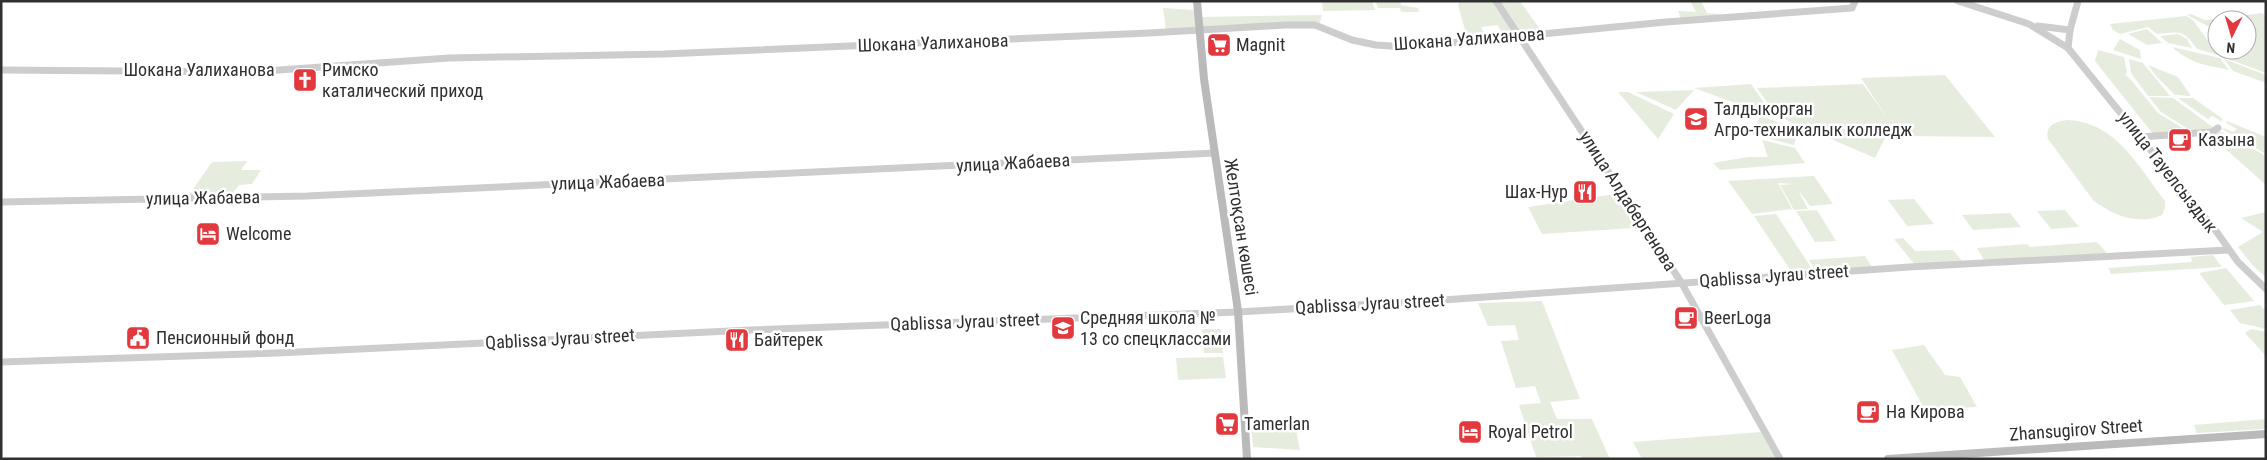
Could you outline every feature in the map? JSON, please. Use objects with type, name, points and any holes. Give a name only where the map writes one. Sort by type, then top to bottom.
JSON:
[{"type":"main road","name":"Желтоқсан көшесі","points":[[1197,1],[1198,31],[1214,153],[1238,312],[1247,459]]},
{"type":"main road","name":"Zhansugirov Street","points":[[1888,459],[2266,434]]},
{"type":"street","name":"улица Алдабергенова","points":[[1496,1],[1682,282],[1780,459]]},
{"type":"street","name":"Шокана Уалиханова","points":[[1,70],[250,72],[449,58],[664,54],[1315,25],[1352,40],[1376,45],[1406,46],[1666,22],[1852,8],[1855,1]]},
{"type":"street","points":[[1958,1],[2030,24],[2070,30]]},
{"type":"street","points":[[2070,50],[2070,30],[2078,1]]},
{"type":"street","name":"улица Тауелсыздык","points":[[2030,24],[2070,50],[2216,231],[2228,250],[2250,276],[2266,289]]},
{"type":"street","points":[[2140,136],[2212,132],[2218,128]]},
{"type":"street","name":"улица Жабаева","points":[[1,202],[307,196],[1214,153]]},
{"type":"street","name":"Qablissa Jyrau street","points":[[1,362],[277,353],[750,330],[1238,312],[1443,300],[1682,282],[2228,250]]},
{"type":"shaded area","points":[[1372,1],[1375,10],[1323,11],[1322,2]]},
{"type":"shaded area","points":[[1375,1],[1400,1],[1401,5],[1418,8],[1419,12],[1401,12],[1400,8],[1378,8]]},
{"type":"shaded area","points":[[1460,1],[1492,1],[1515,35],[1503,36],[1498,25],[1481,27],[1486,36],[1467,37],[1458,5]]},
{"type":"shaded area","points":[[1500,1],[1520,1],[1542,32],[1519,35]]},
{"type":"shaded area","points":[[1690,1],[1701,1],[1707,13],[1719,14],[1721,17],[1681,19],[1678,11],[1696,12]]},
{"type":"shaded area","points":[[1163,8],[1195,10],[1196,29],[1166,30]]},
{"type":"shaded area","points":[[2262,13],[2266,16],[2266,73],[2231,60],[2257,60],[2257,14]]},
{"type":"shaded area","points":[[2191,14],[2207,20],[2207,26],[2187,15]]},
{"type":"shaded area","points":[[1322,15],[1319,25],[1200,30],[1200,17]]},
{"type":"shaded area","points":[[2186,16],[2193,20],[2207,40],[2207,52],[2197,49],[2188,38],[2180,33],[2157,34],[2148,27],[2120,34],[2113,30],[2110,24]]},
{"type":"shaded area","points":[[2147,29],[2162,43],[2147,45],[2128,34]]},
{"type":"shaded area","points":[[2178,34],[2187,39],[2192,48],[2168,43],[2160,36]]},
{"type":"shaded area","points":[[2120,39],[2140,50],[2141,59],[2113,50]]},
{"type":"shaded area","points":[[2172,47],[2207,55],[2207,60],[2222,60],[2229,70],[2192,61]]},
{"type":"shaded area","points":[[2098,50],[2124,57],[2127,73],[2125,74],[2158,113],[2189,132],[2153,134],[2095,61]]},
{"type":"shaded area","points":[[2129,59],[2143,63],[2170,96],[2148,96],[2131,73]]},
{"type":"shaded area","points":[[2225,60],[2266,75],[2266,83],[2233,71]]},
{"type":"shaded area","points":[[2148,65],[2178,77],[2191,96],[2175,95]]},
{"type":"shaded area","points":[[1945,75],[1995,137],[1900,136],[1893,125],[1805,129],[1776,115],[1757,88],[1863,84],[1888,119],[1861,78]]},
{"type":"shaded area","points":[[1751,84],[1774,117],[1694,88]]},
{"type":"shaded area","points":[[1694,90],[1676,110],[1636,92]]},
{"type":"shaded area","points":[[1618,92],[1628,92],[1674,114],[1658,139]]},
{"type":"shaded area","points":[[2149,97],[2173,98],[2214,128],[2193,132],[2161,112]]},
{"type":"shaded area","points":[[2178,98],[2193,98],[2223,119],[2221,121],[2212,116],[2208,119],[2216,125]]},
{"type":"shaded area","points":[[1761,116],[1799,130],[1794,145],[1750,134]]},
{"type":"shaded area","points":[[2067,120],[2084,123],[2099,129],[2124,148],[2165,201],[2162,215],[2153,218],[2135,219],[2117,214],[2093,200],[2048,139],[2048,130],[2052,125]]},
{"type":"shaded area","points":[[2227,121],[2266,137],[2266,154],[2222,129],[2233,132],[2237,129],[2226,123]]},
{"type":"shaded area","points":[[1890,128],[1875,158],[1810,130]]},
{"type":"shaded area","points":[[2218,130],[2266,156],[2266,185],[2210,135]]},
{"type":"shaded area","points":[[1762,140],[1795,148],[1805,163],[1720,170],[1713,163],[1748,157],[1768,157]]},
{"type":"shaded area","points":[[247,161],[241,170],[261,170],[252,184],[239,185],[232,194],[189,195],[212,162]]},
{"type":"shaded area","points":[[1814,176],[1833,204],[1810,206],[1798,190],[1808,209],[1794,210],[1780,185],[1794,184],[1778,183],[1792,209],[1752,214],[1728,181]]},
{"type":"shaded area","points":[[1622,193],[1646,233],[1634,228],[1542,234],[1528,207]]},
{"type":"shaded area","points":[[1914,199],[1934,224],[1907,226],[1888,200]]},
{"type":"shaded area","points":[[1817,210],[1836,241],[1815,242],[1796,211]]},
{"type":"shaded area","points":[[2065,210],[2079,227],[2051,229],[2037,211]]},
{"type":"shaded area","points":[[2266,212],[2266,277],[2254,267],[2238,247],[2263,232],[2241,218]]},
{"type":"shaded area","points":[[2010,213],[2021,227],[1973,230],[1962,215]]},
{"type":"shaded area","points":[[1776,214],[1812,269],[1791,271],[1754,216]]},
{"type":"shaded area","points":[[1903,238],[1915,251],[1953,250],[1963,262],[1915,265],[1894,239]]},
{"type":"shaded area","points":[[2097,242],[2108,254],[1984,260],[1977,248],[2027,244],[2030,247]]},
{"type":"shaded area","points":[[2213,255],[2222,267],[2111,274],[2108,268],[2192,262],[2191,257]]},
{"type":"shaded area","points":[[1865,256],[1872,267],[1815,270],[1809,260]]},
{"type":"shaded area","points":[[2226,268],[2254,301],[2224,305],[2199,273]]},
{"type":"shaded area","points":[[1542,301],[1580,399],[1550,402],[1557,419],[1592,419],[1610,459],[1583,459],[1581,456],[1536,457],[1519,405],[1541,403],[1535,386],[1516,388],[1501,341],[1519,340],[1515,325],[1488,326],[1478,303]]},
{"type":"shaded area","points":[[2260,305],[2266,312],[2266,329],[2240,323],[2230,310]]},
{"type":"shaded area","points":[[1202,329],[1221,329],[1223,353],[1204,353]]},
{"type":"shaded area","points":[[2251,329],[2266,332],[2266,356],[2245,333]]},
{"type":"shaded area","points":[[1924,345],[1945,375],[1960,377],[1977,407],[1925,410],[1892,350]]},
{"type":"shaded area","points":[[1223,357],[1226,378],[1178,380],[1176,358]]},
{"type":"shaded area","points":[[2266,419],[2266,429],[2197,433],[2194,425]]},
{"type":"shaded area","points":[[1251,422],[1295,425],[1300,450],[1253,447]]},
{"type":"shaded area","points":[[1761,432],[1776,459],[1642,459],[1633,442]]},
{"type":"place","name":"Magnit","points":[[1219,45]]},
{"type":"place","name":"Римско каталический приход","points":[[305,80]]},
{"type":"place","name":"Талдыкорган Агро-техникалык колледж","points":[[1696,119]]},
{"type":"place","name":"Казына","points":[[2180,140]]},
{"type":"place","name":"Шах-Нур","points":[[1585,192]]},
{"type":"place","name":"Welcome","points":[[208,234]]},
{"type":"place","name":"BeerLoga","points":[[1686,318]]},
{"type":"place","name":"Средняя школа № 13 со спецклассами","points":[[1063,328]]},
{"type":"place","name":"Пенсионный фонд","points":[[138,338]]},
{"type":"place","name":"Байтерек","points":[[737,340]]},
{"type":"place","name":"На Кирова","points":[[1868,412]]},
{"type":"place","name":"Tamerlan","points":[[1227,424]]},
{"type":"place","name":"Royal Petrol","points":[[1470,432]]}]
